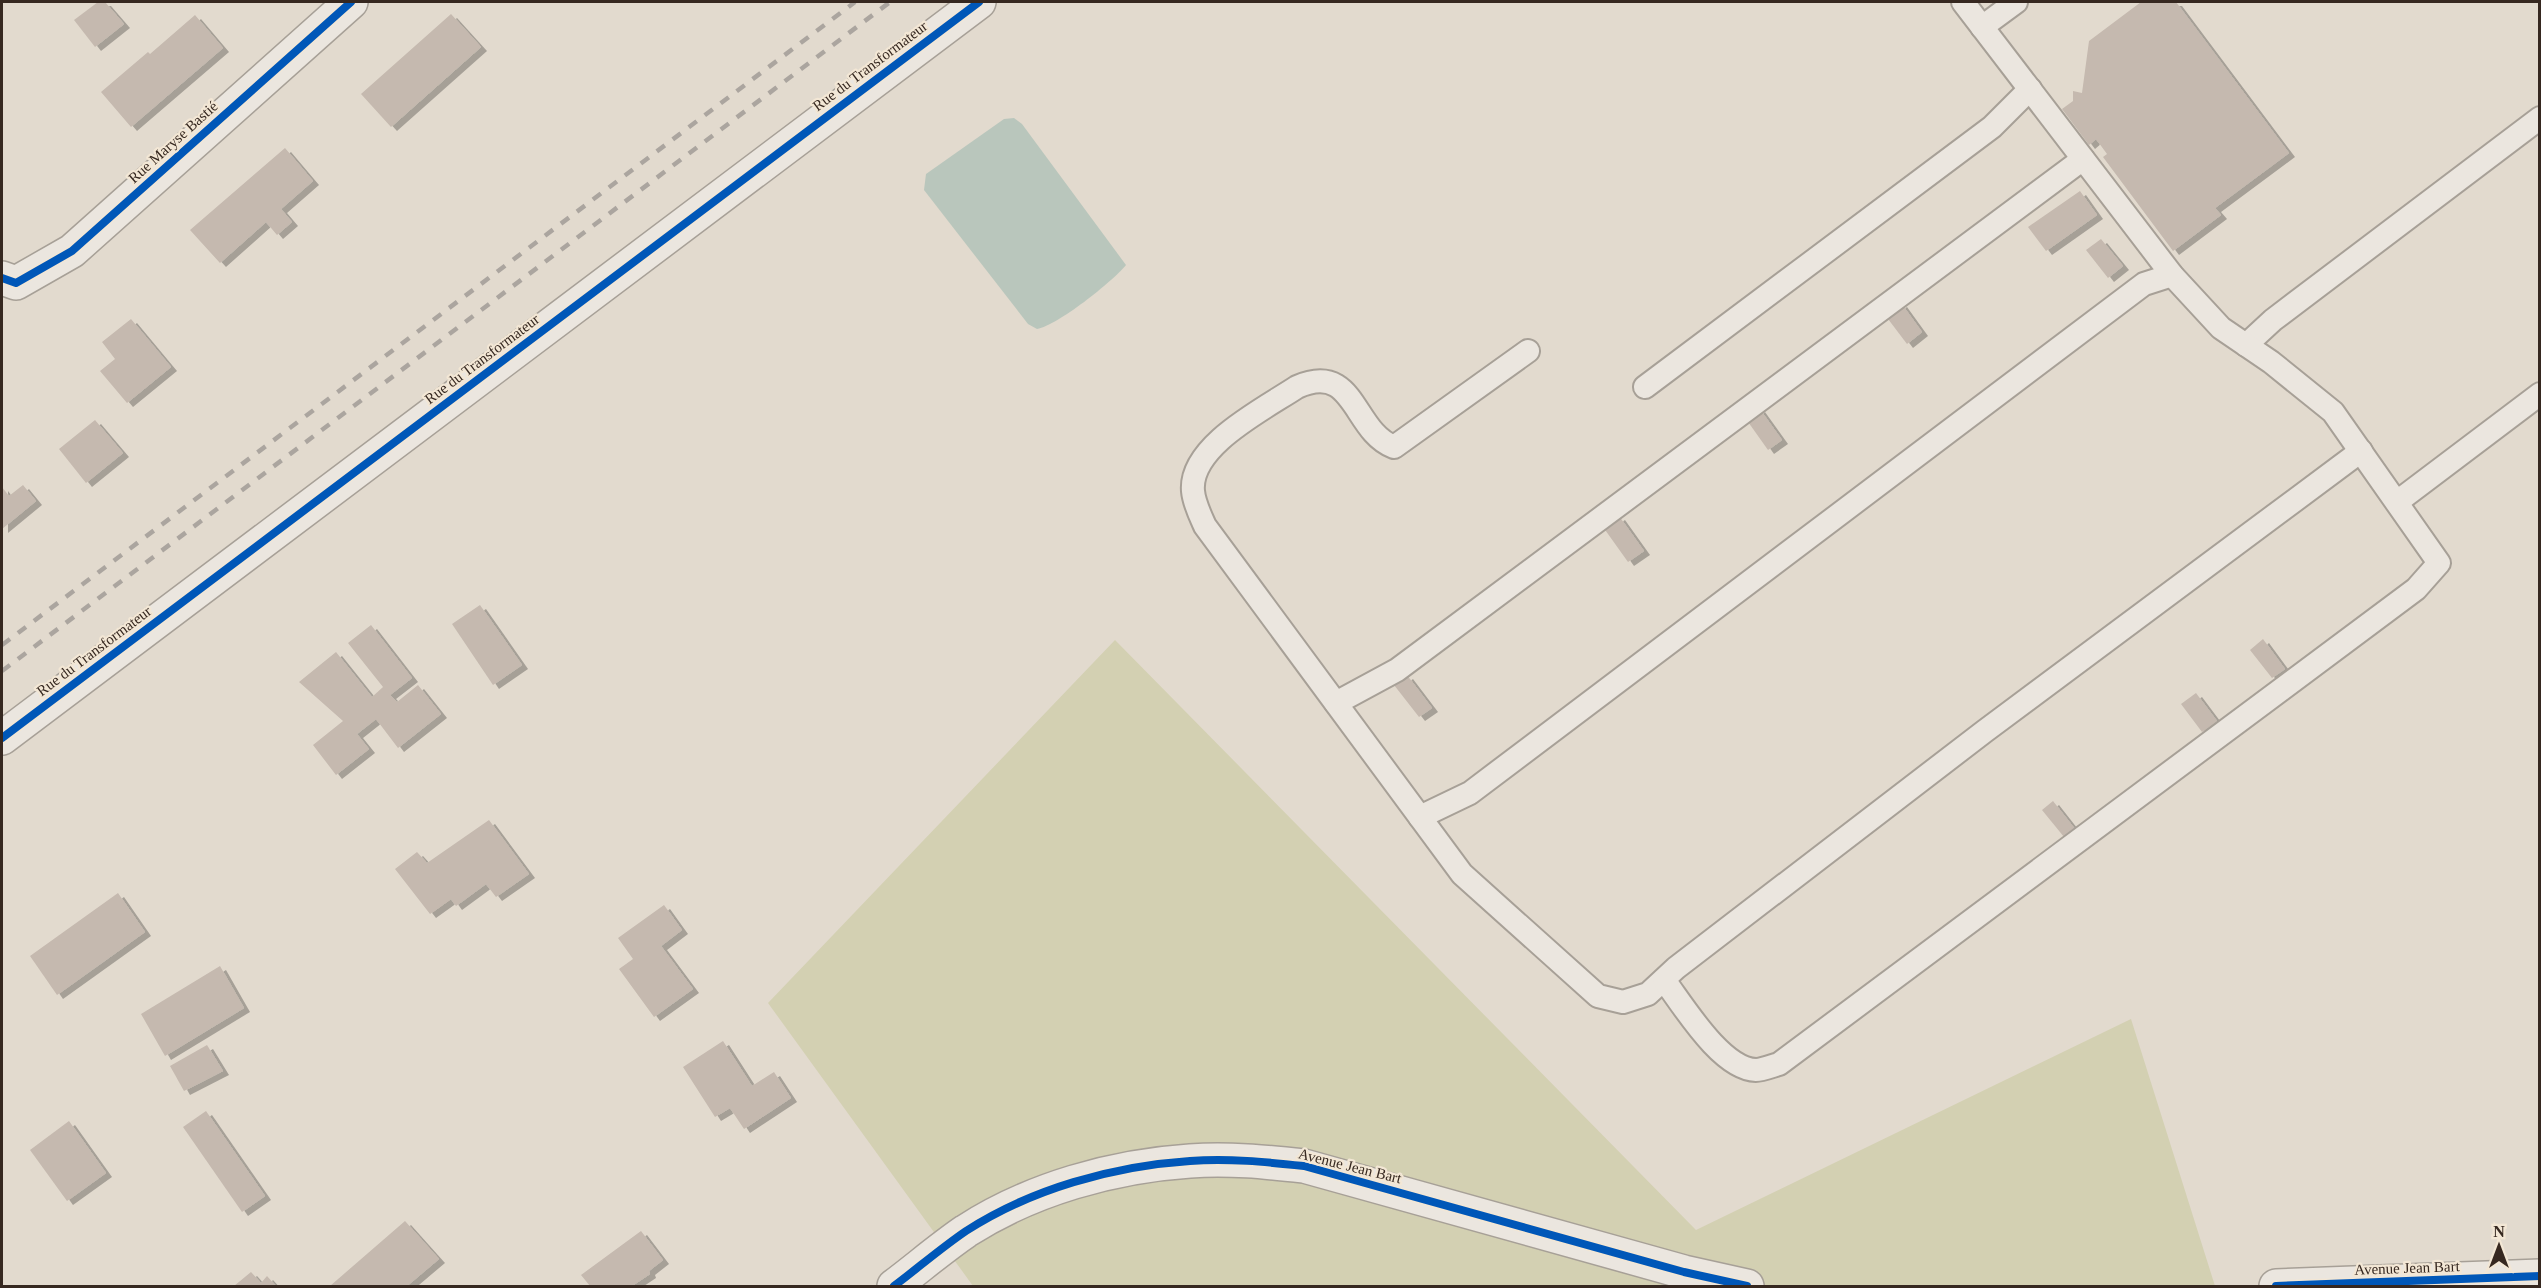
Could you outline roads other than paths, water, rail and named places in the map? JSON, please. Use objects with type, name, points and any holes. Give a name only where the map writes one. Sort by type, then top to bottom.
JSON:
[{"type":"street","name":"Rue Maryse Bastié","points":[[2,278],[16,283],[72,250],[351,2]]},
{"type":"street","name":"Rue du Transformateur","points":[[2,738],[979,2]]},
{"type":"street","name":"Avenue Jean Bart","points":[[894,1287],[966,1231],[1015,1204],[1062,1187],[1116,1171],[1190,1161],[1250,1161],[1304,1166],[1684,1272],[1747,1287]]},
{"type":"street","name":"Avenue Jean Bart","points":[[2276,1287],[2540,1276]]},
{"type":"lane","points":[[1664,980],[1717,1050],[1733,1062],[1755,1070],[1779,1064],[2416,589],[2439,563],[2333,412],[2221,328],[2172,275],[1963,2]]},
{"type":"lane","points":[[1982,27],[2016,2]]},
{"type":"lane","points":[[1645,387],[1992,127],[2030,89]]},
{"type":"lane","points":[[2246,345],[2273,320],[2540,118]]},
{"type":"lane","points":[[1336,703],[1397,670],[2083,159]]},
{"type":"lane","points":[[1420,817],[1470,793],[2144,284],[2172,275]]},
{"type":"lane","points":[[1528,351],[1395,447],[1386,444],[1339,385],[1326,380],[1312,380],[1297,387],[1214,444],[1201,459],[1192,490],[1206,526],[1462,874],[1598,996],[1623,1002],[1648,994],[1985,731],[2361,451]]},
{"type":"lane","points":[[2397,502],[2540,394]]},
{"type":"railway","points":[[2,645],[855,2]]},
{"type":"railway","points":[[2,671],[890,2]]}]
